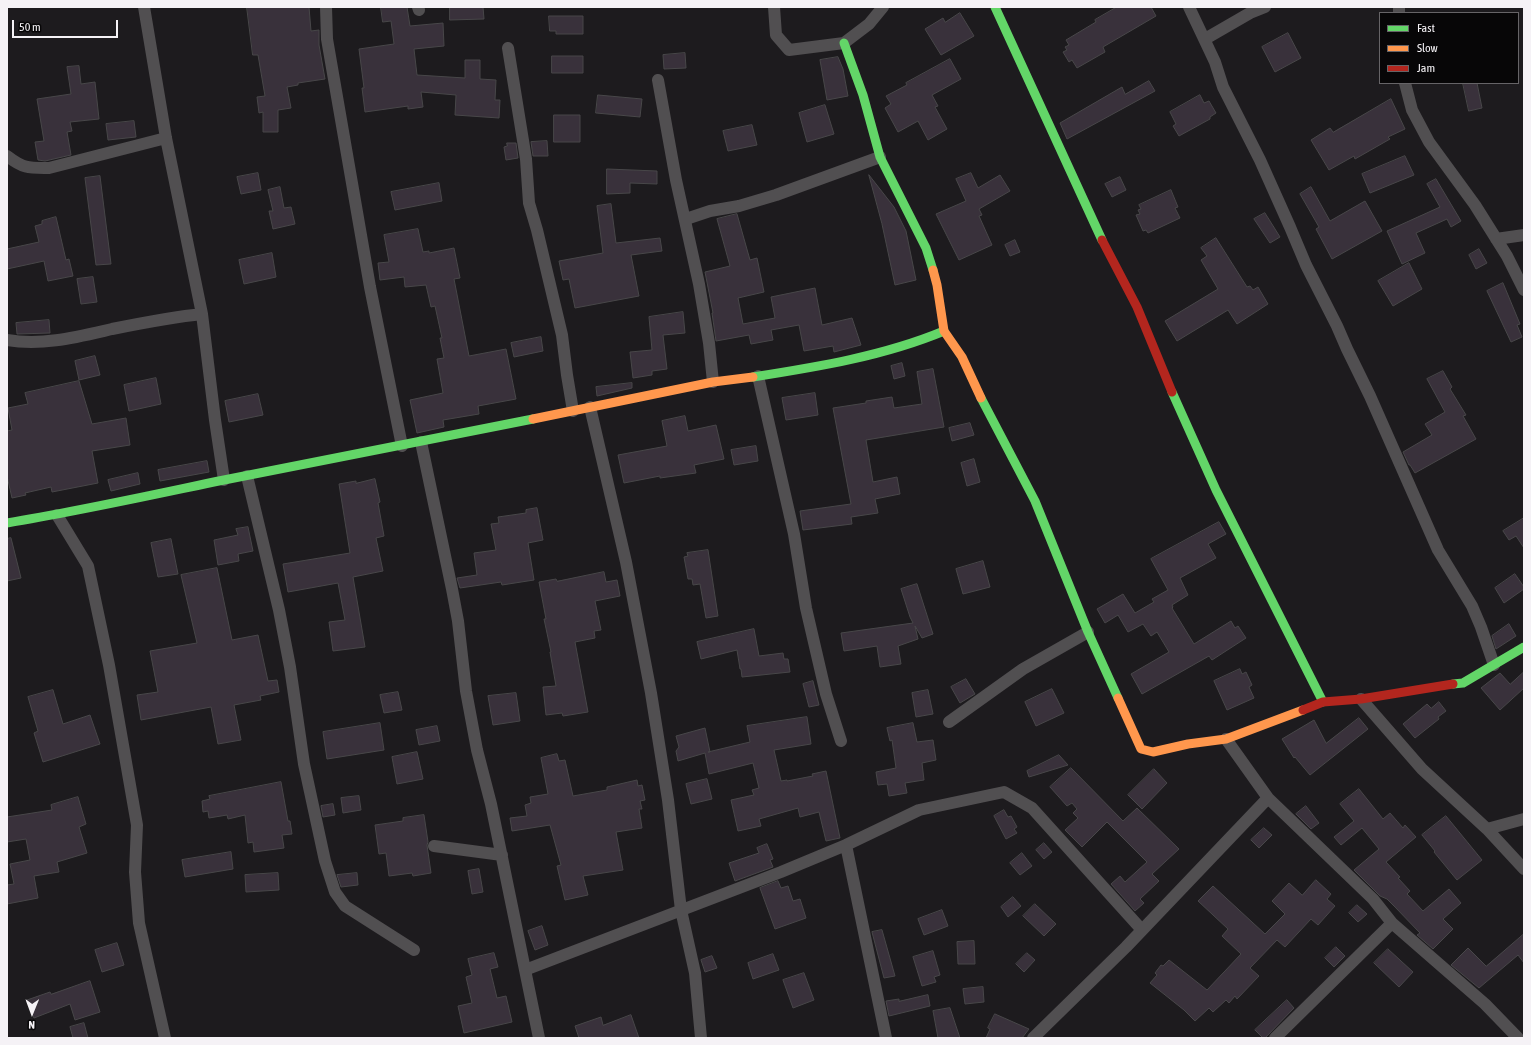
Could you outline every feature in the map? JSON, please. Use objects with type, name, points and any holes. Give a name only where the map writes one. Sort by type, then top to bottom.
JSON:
[{"type":"street","points":[[144,7],[166,138],[202,314],[224,480]]},
{"type":"street","points":[[326,7],[327,39],[370,287],[402,446]]},
{"type":"street","points":[[774,7],[776,35],[789,50],[844,43],[870,24],[883,7]]},
{"type":"street","points":[[995,7],[1099,233],[1137,308],[1162,369],[1216,490],[1323,702]]},
{"type":"street","points":[[1189,7],[1215,62],[1223,87],[1263,167],[1306,266],[1338,326],[1438,550],[1472,606],[1494,665]]},
{"type":"street","points":[[1205,39],[1250,13],[1265,7]]},
{"type":"street","points":[[844,43],[863,95],[880,157],[926,248],[937,285],[944,331],[962,357],[971,378],[1035,501],[1088,632],[1141,749],[1153,752],[1188,744],[1226,739],[1323,702],[1361,699],[1462,683],[1524,647]]},
{"type":"street","points":[[508,48],[526,159],[529,203],[537,230],[562,335],[573,411]]},
{"type":"street","points":[[658,80],[676,180],[686,219],[707,328],[714,382]]},
{"type":"street","points":[[1405,84],[1412,110],[1429,142],[1475,206],[1507,256],[1524,290]]},
{"type":"street","points":[[7,156],[19,166],[49,168],[166,138]]},
{"type":"street","points":[[686,219],[710,211],[740,206],[776,195],[880,157]]},
{"type":"street","points":[[1496,239],[1524,236]]},
{"type":"street","points":[[7,340],[22,343],[48,341],[175,317],[202,314]]},
{"type":"street","points":[[7,523],[402,446],[714,382],[838,362],[923,340],[944,331]]},
{"type":"street","points":[[758,376],[794,534],[806,608],[826,694],[841,742]]},
{"type":"street","points":[[590,407],[626,562],[651,692],[668,800],[681,910],[695,973],[701,1038]]},
{"type":"street","points":[[421,442],[458,621],[466,691],[477,750],[502,855],[539,1038]]},
{"type":"street","points":[[248,476],[279,610],[290,667],[304,764],[325,861],[335,892],[345,906],[414,950]]},
{"type":"street","points":[[56,514],[88,566],[109,665],[137,825],[134,872],[139,923],[165,1038]]},
{"type":"street","points":[[949,722],[1023,669],[1088,632]]},
{"type":"street","points":[[1361,699],[1422,769],[1487,829],[1524,869]]},
{"type":"street","points":[[1226,739],[1268,798],[1373,899],[1392,923],[1485,1004],[1518,1038]]},
{"type":"street","points":[[525,970],[781,872],[846,845],[919,810],[1004,792],[1032,808],[1142,930]]},
{"type":"street","points":[[1033,1038],[1142,930],[1268,798]]},
{"type":"street","points":[[1487,829],[1524,819]]},
{"type":"street","points":[[846,845],[886,1038]]},
{"type":"street","points":[[434,846],[502,855]]},
{"type":"street","points":[[1275,1038],[1392,923]]},
{"type":"building","points":[[247,7],[309,7],[311,31],[319,30],[319,45],[325,79],[298,83],[298,85],[287,87],[291,108],[278,110],[278,132],[263,132],[263,112],[259,113],[257,97],[265,96],[258,55],[253,55]]},
{"type":"building","points":[[381,7],[407,7],[410,26],[443,23],[444,46],[414,49],[417,75],[465,78],[465,60],[480,60],[480,79],[496,80],[495,100],[500,100],[499,118],[455,115],[456,95],[421,92],[423,107],[408,109],[408,106],[365,112],[362,88],[364,88],[359,49],[394,44],[391,21],[383,22]]},
{"type":"building","points":[[450,7],[483,7],[484,19],[450,20]]},
{"type":"building","points":[[1117,7],[1151,7],[1156,16],[1103,47],[1105,52],[1077,68],[1072,60],[1069,62],[1063,52],[1067,50],[1065,47],[1069,45],[1066,40]]},
{"type":"building","points":[[960,13],[974,36],[941,55],[925,29],[943,18],[945,22]]},
{"type":"building","points":[[549,16],[583,16],[583,34],[556,34],[556,31],[550,31]]},
{"type":"building","points":[[1288,33],[1301,58],[1275,72],[1262,47]]},
{"type":"building","points":[[685,53],[686,68],[664,69],[663,55]]},
{"type":"building","points":[[552,56],[583,56],[583,73],[552,73]]},
{"type":"building","points":[[838,57],[843,69],[848,96],[827,100],[820,60]]},
{"type":"building","points":[[950,59],[961,79],[932,95],[938,106],[935,107],[947,129],[928,140],[918,121],[898,132],[885,108],[891,104],[886,96],[907,85],[906,83]]},
{"type":"building","points":[[79,66],[81,84],[95,82],[99,119],[70,122],[72,131],[67,132],[71,155],[45,161],[38,160],[35,142],[44,141],[37,99],[71,94],[67,67]]},
{"type":"building","points":[[1149,81],[1155,91],[1067,139],[1060,123],[1122,87],[1125,94]]},
{"type":"building","points":[[1463,84],[1477,84],[1482,108],[1469,111]]},
{"type":"building","points":[[598,95],[642,99],[640,117],[596,113]]},
{"type":"building","points":[[1200,95],[1204,103],[1209,101],[1216,113],[1210,117],[1210,119],[1179,136],[1173,126],[1176,124],[1170,112]]},
{"type":"building","points":[[1391,99],[1405,129],[1388,137],[1390,139],[1355,159],[1354,156],[1329,170],[1311,140],[1330,128],[1333,132]]},
{"type":"building","points":[[825,105],[834,134],[807,142],[799,113]]},
{"type":"building","points":[[554,115],[580,115],[580,142],[554,142]]},
{"type":"building","points":[[134,121],[136,137],[108,140],[106,124]]},
{"type":"building","points":[[752,125],[757,145],[728,151],[723,131]]},
{"type":"building","points":[[547,141],[548,156],[533,156],[531,142]]},
{"type":"building","points":[[507,143],[516,143],[518,158],[506,160],[504,147],[507,146]]},
{"type":"building","points":[[1405,156],[1414,175],[1370,193],[1362,174]]},
{"type":"building","points":[[607,169],[657,171],[657,184],[630,183],[630,193],[607,194]]},
{"type":"building","points":[[258,173],[261,190],[241,194],[237,177]]},
{"type":"building","points":[[971,173],[978,188],[1000,175],[1010,191],[979,209],[982,215],[979,216],[992,245],[959,260],[936,214],[966,201],[956,179]]},
{"type":"building","points":[[869,175],[894,207],[906,231],[916,280],[895,285],[882,224]]},
{"type":"building","points":[[100,176],[111,264],[96,265],[85,178]]},
{"type":"building","points":[[1120,177],[1126,190],[1112,197],[1105,184]]},
{"type":"building","points":[[1436,179],[1461,221],[1451,227],[1447,219],[1416,233],[1425,253],[1402,264],[1387,231],[1440,207],[1427,184]]},
{"type":"building","points":[[439,183],[442,201],[395,210],[391,192]]},
{"type":"building","points":[[280,187],[284,208],[291,207],[295,224],[273,229],[269,211],[273,211],[268,190]]},
{"type":"building","points":[[1311,187],[1330,221],[1365,201],[1382,231],[1332,259],[1316,229],[1319,227],[1300,194]]},
{"type":"building","points":[[1171,190],[1178,207],[1175,208],[1180,218],[1148,233],[1146,230],[1143,231],[1136,215],[1140,214],[1138,210],[1141,209],[1139,205]]},
{"type":"building","points":[[611,204],[616,243],[660,238],[662,251],[631,255],[639,296],[575,308],[569,279],[563,280],[559,261],[603,253],[597,206]]},
{"type":"building","points":[[1265,213],[1280,237],[1270,243],[1254,219]]},
{"type":"building","points":[[737,214],[750,260],[757,258],[764,292],[738,298],[743,324],[775,318],[771,297],[815,288],[822,325],[852,318],[861,345],[834,352],[833,346],[804,351],[799,325],[771,330],[773,340],[751,344],[749,335],[716,341],[713,313],[705,272],[730,266],[717,219]]},
{"type":"building","points":[[56,217],[66,260],[69,259],[73,276],[48,281],[44,261],[7,269],[7,249],[39,242],[35,226],[42,224],[42,221]]},
{"type":"building","points":[[418,229],[423,252],[429,251],[429,253],[454,248],[460,278],[454,279],[469,356],[506,349],[516,399],[478,406],[479,414],[443,420],[444,427],[417,433],[410,400],[443,393],[437,359],[444,358],[440,338],[442,338],[435,306],[431,307],[426,285],[405,287],[404,277],[380,280],[378,263],[389,262],[384,235]]},
{"type":"building","points":[[1216,238],[1247,287],[1250,286],[1253,290],[1258,287],[1268,304],[1237,324],[1228,310],[1177,341],[1165,321],[1218,289],[1201,260],[1207,256],[1201,248]]},
{"type":"building","points":[[1015,240],[1020,252],[1010,256],[1005,245]]},
{"type":"building","points":[[1479,249],[1487,263],[1476,269],[1469,255]]},
{"type":"building","points":[[272,253],[276,277],[244,284],[239,260]]},
{"type":"building","points":[[1409,263],[1422,289],[1393,306],[1378,281]]},
{"type":"building","points":[[93,277],[97,302],[81,304],[77,279]]},
{"type":"building","points":[[1503,283],[1520,324],[1517,325],[1522,337],[1511,342],[1487,291]]},
{"type":"building","points":[[683,312],[685,333],[663,335],[667,369],[652,371],[652,375],[633,378],[630,352],[652,350],[649,317]]},
{"type":"building","points":[[49,320],[50,333],[17,334],[16,323]]},
{"type":"building","points":[[541,337],[543,351],[514,357],[511,343]]},
{"type":"building","points":[[95,356],[100,375],[79,380],[75,361]]},
{"type":"building","points":[[902,363],[905,376],[894,379],[891,366]]},
{"type":"building","points":[[933,369],[944,427],[866,440],[873,482],[897,477],[900,494],[875,499],[878,513],[851,517],[852,524],[803,530],[800,511],[851,504],[833,408],[892,397],[894,408],[922,404],[917,372]]},
{"type":"building","points":[[1443,371],[1452,387],[1450,389],[1466,415],[1463,416],[1476,439],[1415,473],[1409,465],[1403,452],[1432,435],[1425,424],[1445,412],[1427,379]]},
{"type":"building","points":[[156,378],[161,404],[129,411],[124,385]]},
{"type":"building","points":[[79,381],[92,424],[126,418],[130,445],[92,451],[98,483],[52,492],[51,487],[25,493],[26,495],[12,498],[7,476],[7,431],[12,430],[8,408],[28,404],[25,393]]},
{"type":"building","points":[[632,383],[632,388],[597,396],[596,387]]},
{"type":"building","points":[[815,393],[818,415],[786,420],[782,398]]},
{"type":"building","points":[[258,394],[263,415],[229,422],[225,401]]},
{"type":"building","points":[[685,416],[688,431],[716,425],[724,459],[694,465],[696,473],[660,478],[660,476],[624,483],[618,455],[667,446],[662,421]]},
{"type":"building","points":[[970,423],[974,435],[952,441],[949,428]]},
{"type":"building","points":[[756,446],[758,461],[734,465],[731,450]]},
{"type":"building","points":[[974,459],[980,482],[967,486],[961,463]]},
{"type":"building","points":[[207,461],[209,472],[160,481],[158,470]]},
{"type":"building","points":[[138,473],[140,484],[111,491],[108,480]]},
{"type":"building","points":[[375,479],[380,502],[378,503],[384,536],[376,538],[383,571],[353,577],[365,647],[333,651],[329,622],[345,620],[338,583],[288,592],[283,564],[350,553],[339,484],[356,481],[356,483]]},
{"type":"building","points":[[537,508],[543,540],[528,543],[534,580],[502,585],[501,582],[460,588],[457,578],[477,575],[474,553],[496,550],[491,524],[499,523],[498,517],[526,513],[526,510]]},
{"type":"building","points":[[1524,518],[1524,548],[1516,536],[1509,540],[1503,531]]},
{"type":"building","points":[[1219,522],[1226,534],[1208,544],[1216,558],[1180,578],[1188,595],[1172,605],[1172,608],[1194,644],[1231,621],[1235,628],[1238,626],[1246,638],[1212,660],[1209,656],[1142,694],[1131,674],[1169,652],[1157,632],[1151,636],[1143,624],[1128,632],[1118,615],[1105,623],[1097,609],[1123,594],[1135,613],[1154,602],[1152,599],[1168,590],[1151,559]]},
{"type":"building","points":[[248,527],[253,551],[238,554],[239,561],[218,565],[214,540],[238,535],[236,529]]},
{"type":"building","points":[[11,538],[21,578],[7,581],[7,539]]},
{"type":"building","points":[[171,539],[178,574],[158,577],[151,543]]},
{"type":"building","points":[[708,550],[718,616],[706,618],[700,584],[693,585],[692,579],[688,579],[684,557],[688,556],[687,553]]},
{"type":"building","points":[[983,561],[990,587],[963,594],[956,569]]},
{"type":"building","points":[[217,568],[232,640],[258,635],[268,681],[277,680],[279,692],[260,696],[261,700],[234,705],[241,740],[218,744],[211,707],[141,720],[137,695],[158,692],[150,651],[197,643],[181,575]]},
{"type":"building","points":[[604,572],[606,582],[617,580],[620,596],[595,601],[601,630],[594,631],[595,638],[575,642],[588,712],[563,716],[562,713],[546,715],[543,687],[556,686],[539,582],[556,579],[557,581]]},
{"type":"building","points":[[1515,574],[1524,589],[1504,603],[1495,588]]},
{"type":"building","points":[[917,584],[933,634],[922,638],[915,626],[918,639],[898,646],[901,664],[880,667],[877,646],[844,651],[841,633],[913,623],[901,589]]},
{"type":"building","points":[[1509,624],[1516,636],[1496,649],[1492,636]]},
{"type":"building","points":[[754,629],[759,656],[783,653],[784,659],[788,659],[790,672],[742,677],[737,650],[701,659],[697,642]]},
{"type":"building","points":[[1240,669],[1242,674],[1246,672],[1252,685],[1249,687],[1254,698],[1227,710],[1214,681]]},
{"type":"building","points":[[1524,672],[1524,688],[1500,710],[1481,688],[1500,673],[1510,684]]},
{"type":"building","points":[[966,679],[975,694],[960,703],[951,687]]},
{"type":"building","points":[[813,681],[819,705],[809,707],[803,684]]},
{"type":"building","points":[[1052,689],[1064,713],[1036,726],[1025,702]]},
{"type":"building","points":[[53,690],[63,724],[90,715],[100,744],[43,762],[34,733],[38,731],[28,697]]},
{"type":"building","points":[[928,690],[933,714],[916,717],[912,693]]},
{"type":"building","points":[[398,692],[402,710],[384,713],[380,695]]},
{"type":"building","points":[[516,693],[520,721],[493,725],[488,696]]},
{"type":"building","points":[[1439,702],[1446,711],[1438,717],[1439,719],[1415,738],[1403,724],[1427,704],[1431,708]]},
{"type":"building","points":[[807,717],[811,744],[774,750],[781,781],[813,776],[812,774],[826,771],[840,838],[826,841],[819,812],[800,817],[798,808],[759,819],[761,826],[738,831],[731,800],[754,795],[752,790],[759,788],[753,763],[709,774],[705,753],[678,761],[676,751],[679,747],[676,736],[705,728],[710,752],[750,742],[747,726]]},
{"type":"building","points":[[1359,718],[1368,729],[1310,775],[1295,757],[1294,758],[1282,739],[1314,720],[1326,743]]},
{"type":"building","points":[[380,723],[384,750],[327,759],[323,732]]},
{"type":"building","points":[[913,723],[917,742],[933,740],[936,760],[922,763],[924,780],[905,783],[907,793],[889,796],[887,784],[878,785],[876,772],[896,768],[892,740],[890,741],[887,728]]},
{"type":"building","points":[[437,726],[440,741],[419,745],[416,730]]},
{"type":"building","points":[[417,752],[423,779],[397,784],[392,757]]},
{"type":"building","points":[[557,754],[559,761],[565,760],[573,796],[607,790],[607,787],[637,780],[638,786],[642,785],[645,800],[640,801],[642,809],[639,809],[642,828],[616,832],[623,870],[583,876],[588,895],[565,900],[557,866],[561,865],[550,825],[512,831],[510,818],[527,816],[525,805],[531,803],[530,797],[548,794],[541,758]]},
{"type":"building","points":[[1059,755],[1068,765],[1029,777],[1027,771]]},
{"type":"building","points":[[1071,768],[1123,821],[1137,808],[1179,849],[1152,874],[1159,881],[1140,899],[1144,903],[1135,911],[1111,884],[1120,876],[1125,882],[1147,862],[1107,822],[1082,847],[1065,830],[1078,818],[1073,813],[1077,809],[1072,803],[1067,806],[1050,787]]},
{"type":"building","points":[[1154,769],[1167,783],[1142,809],[1128,795]]},
{"type":"building","points":[[707,779],[712,799],[691,804],[686,784]]},
{"type":"building","points":[[281,782],[288,821],[290,821],[292,834],[282,835],[284,848],[254,852],[253,842],[248,843],[245,815],[228,819],[227,815],[209,818],[208,811],[203,812],[202,801],[210,799],[209,796]]},
{"type":"building","points":[[1359,789],[1383,819],[1390,813],[1403,828],[1405,825],[1416,837],[1386,862],[1400,877],[1398,878],[1410,891],[1407,894],[1423,911],[1449,889],[1461,903],[1443,919],[1453,929],[1433,949],[1417,935],[1420,933],[1387,899],[1380,896],[1354,870],[1379,849],[1362,828],[1341,845],[1334,837],[1354,821],[1340,804]]},
{"type":"building","points":[[359,796],[361,810],[343,813],[341,798]]},
{"type":"building","points":[[78,797],[86,824],[79,827],[87,853],[57,862],[59,872],[34,876],[38,898],[7,904],[7,885],[14,884],[10,864],[30,860],[26,839],[7,842],[7,817],[52,810],[51,805]]},
{"type":"building","points":[[333,804],[335,815],[323,817],[321,806]]},
{"type":"building","points":[[1306,806],[1319,823],[1311,829],[1296,814]]},
{"type":"building","points":[[1004,810],[1008,817],[1011,816],[1017,827],[1014,829],[1017,833],[1006,839],[994,816]]},
{"type":"building","points":[[424,815],[431,873],[413,876],[412,873],[389,876],[386,853],[379,854],[375,825],[403,821],[403,818]]},
{"type":"building","points":[[1446,816],[1482,860],[1457,880],[1422,835]]},
{"type":"building","points":[[1264,828],[1272,835],[1259,848],[1251,840]]},
{"type":"building","points":[[1044,843],[1052,852],[1044,859],[1036,850]]},
{"type":"building","points":[[767,844],[773,859],[770,860],[773,867],[735,881],[729,863],[759,853],[757,848]]},
{"type":"building","points":[[231,852],[233,869],[185,877],[182,860]]},
{"type":"building","points":[[1022,853],[1032,866],[1020,875],[1010,863]]},
{"type":"building","points":[[479,869],[483,892],[472,894],[468,871]]},
{"type":"building","points":[[278,873],[279,890],[246,892],[245,875]]},
{"type":"building","points":[[357,873],[358,885],[341,887],[337,875]]},
{"type":"building","points":[[1316,880],[1331,894],[1327,899],[1335,906],[1318,925],[1311,919],[1285,947],[1277,940],[1250,968],[1259,976],[1237,999],[1235,996],[1229,1003],[1226,1000],[1213,1012],[1209,1008],[1195,1021],[1184,1010],[1150,983],[1157,975],[1155,973],[1161,965],[1163,966],[1169,960],[1207,990],[1241,954],[1222,936],[1228,929],[1198,901],[1213,886],[1265,934],[1285,914],[1272,901],[1289,883],[1302,895]]},
{"type":"building","points":[[778,881],[781,888],[788,886],[793,901],[800,899],[806,918],[775,929],[760,888]]},
{"type":"building","points":[[1013,897],[1021,906],[1008,917],[1001,907]]},
{"type":"building","points":[[1035,904],[1056,924],[1044,936],[1023,916]]},
{"type":"building","points":[[1357,905],[1367,914],[1358,922],[1349,913]]},
{"type":"building","points":[[942,910],[948,926],[924,935],[918,919]]},
{"type":"building","points":[[542,926],[548,945],[535,950],[528,931]]},
{"type":"building","points":[[882,930],[895,976],[884,978],[872,932]]},
{"type":"building","points":[[1524,934],[1524,963],[1518,955],[1479,988],[1451,965],[1468,948],[1486,966]]},
{"type":"building","points":[[974,941],[975,964],[958,964],[957,942]]},
{"type":"building","points":[[117,943],[124,965],[102,972],[95,950]]},
{"type":"building","points":[[1336,947],[1345,956],[1334,967],[1325,958]]},
{"type":"building","points":[[1388,949],[1413,972],[1399,987],[1374,963]]},
{"type":"building","points":[[933,951],[940,975],[934,977],[936,982],[922,986],[913,957]]},
{"type":"building","points":[[494,953],[498,967],[490,969],[497,998],[506,996],[512,1022],[464,1033],[458,1006],[472,1003],[466,977],[472,975],[468,959]]},
{"type":"building","points":[[1027,953],[1035,960],[1024,972],[1016,964]]},
{"type":"building","points":[[773,954],[779,970],[753,979],[748,963]]},
{"type":"building","points":[[712,956],[717,968],[705,972],[701,960]]},
{"type":"building","points":[[804,973],[814,1000],[793,1008],[783,980]]},
{"type":"building","points":[[90,981],[100,1012],[75,1020],[70,1004],[34,1018],[27,1000]]},
{"type":"building","points":[[983,987],[984,1002],[965,1004],[963,989]]},
{"type":"building","points":[[928,995],[930,1006],[889,1016],[886,1001],[899,999],[899,1001]]},
{"type":"building","points":[[1287,1000],[1294,1008],[1265,1038],[1263,1038],[1255,1030]]},
{"type":"building","points":[[950,1008],[960,1038],[938,1038],[933,1011]]},
{"type":"building","points":[[995,1014],[1029,1029],[1022,1038],[986,1038],[990,1029],[988,1028]]},
{"type":"building","points":[[631,1015],[639,1038],[579,1038],[575,1026],[601,1017],[603,1025]]},
{"type":"building","points":[[84,1023],[88,1038],[73,1038],[70,1027]]},
{"type":"traffic: fast","points":[[995,7],[1102,240]]},
{"type":"traffic: fast","points":[[844,43],[863,95],[880,157],[926,248],[933,270]]},
{"type":"traffic: fast","points":[[753,377],[850,360],[921,340],[944,331]]},
{"type":"traffic: fast","points":[[1172,392],[1216,490],[1323,702]]},
{"type":"traffic: fast","points":[[981,398],[1035,501],[1088,632],[1118,698]]},
{"type":"traffic: fast","points":[[7,523],[533,419]]},
{"type":"traffic: fast","points":[[1453,684],[1463,683],[1524,647]]},
{"type":"traffic: slow","points":[[933,270],[937,285],[944,331],[962,357],[981,398]]},
{"type":"traffic: slow","points":[[533,419],[713,382],[753,377]]},
{"type":"traffic: slow","points":[[1118,698],[1141,749],[1153,752],[1188,744],[1226,739],[1303,710]]},
{"type":"traffic: jam","points":[[1102,240],[1137,307],[1172,392]]},
{"type":"traffic: jam","points":[[1303,710],[1323,702],[1361,699],[1453,684]]}]
